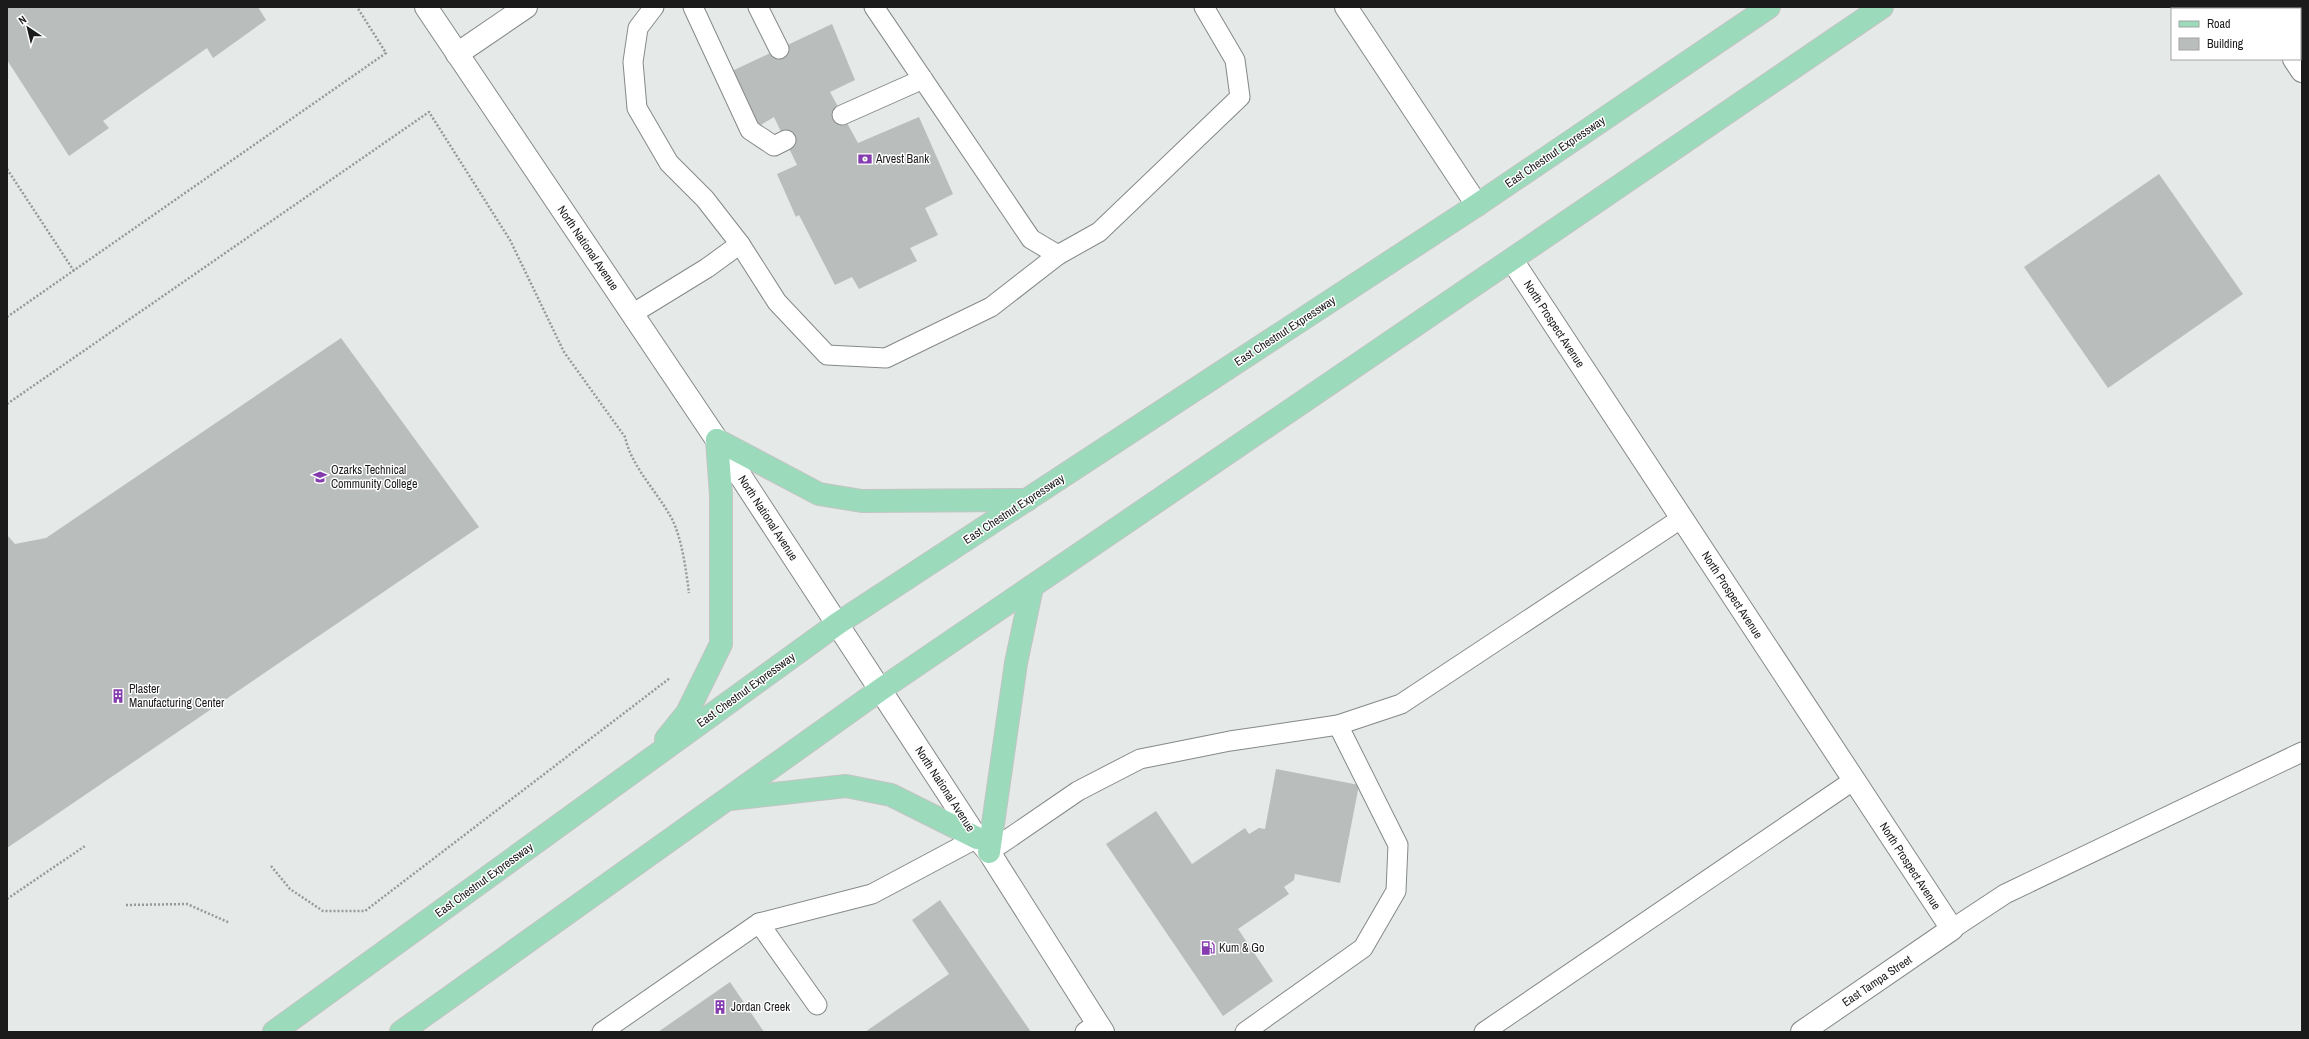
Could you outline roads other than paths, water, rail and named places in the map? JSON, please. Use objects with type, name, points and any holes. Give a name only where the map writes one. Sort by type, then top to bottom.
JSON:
[{"type":"main road","name":"East Chestnut Expressway","points":[[274,1032],[837,624],[1477,205],[1769,7]]},
{"type":"main road","points":[[401,1032],[880,690],[1882,7]]},
{"type":"main road","points":[[717,440],[819,494],[862,501],[1027,500]]},
{"type":"main road","points":[[648,761],[687,712],[721,644],[721,495],[717,440]]},
{"type":"main road","points":[[727,800],[846,786],[891,795],[983,845],[1016,663],[1032,587]]},
{"type":"street","name":"North National Avenue","points":[[426,7],[717,440],[983,845],[1095,1029]]},
{"type":"street","points":[[457,54],[526,7]]},
{"type":"street","points":[[1346,7],[1477,205]]},
{"type":"street","points":[[2295,60],[2302,71]]},
{"type":"street","name":"North Prospect Avenue","points":[[1512,260],[1952,930]]},
{"type":"street","name":"East Tampa Street","points":[[1802,1032],[1952,930]]},
{"type":"lane","points":[[654,7],[638,28],[633,62],[637,108],[669,163],[705,198],[740,244],[777,302],[827,355],[886,358],[991,307],[1058,255],[1099,232],[1240,97],[1235,60],[1204,7]]},
{"type":"lane","points":[[693,7],[750,130],[774,146],[786,140]]},
{"type":"lane","points":[[758,7],[779,49]]},
{"type":"lane","points":[[874,7],[1031,239],[1058,255]]},
{"type":"lane","points":[[842,115],[923,79]]},
{"type":"lane","points":[[632,314],[707,268],[740,244]]},
{"type":"lane","points":[[602,1032],[759,923],[872,894],[983,845],[1078,791],[1140,759],[1230,742],[1338,725],[1401,704],[1682,518]]},
{"type":"lane","points":[[1245,1032],[1363,948],[1396,891],[1398,845],[1338,725]]},
{"type":"lane","points":[[1952,930],[2005,894],[2302,752]]},
{"type":"lane","points":[[1484,1032],[1854,780]]},
{"type":"lane","points":[[759,923],[817,1004]]},
{"type":"place","name":"Arvest Bank","points":[[865,159]]},
{"type":"place","name":"Ozarks Technical Community College","points":[[320,477]]},
{"type":"place","name":"Plaster Manufacturing Center","points":[[118,696]]},
{"type":"place","name":"Kum & Go","points":[[1208,948]]},
{"type":"place","name":"Jordan Creek","points":[[720,1007]]}]
